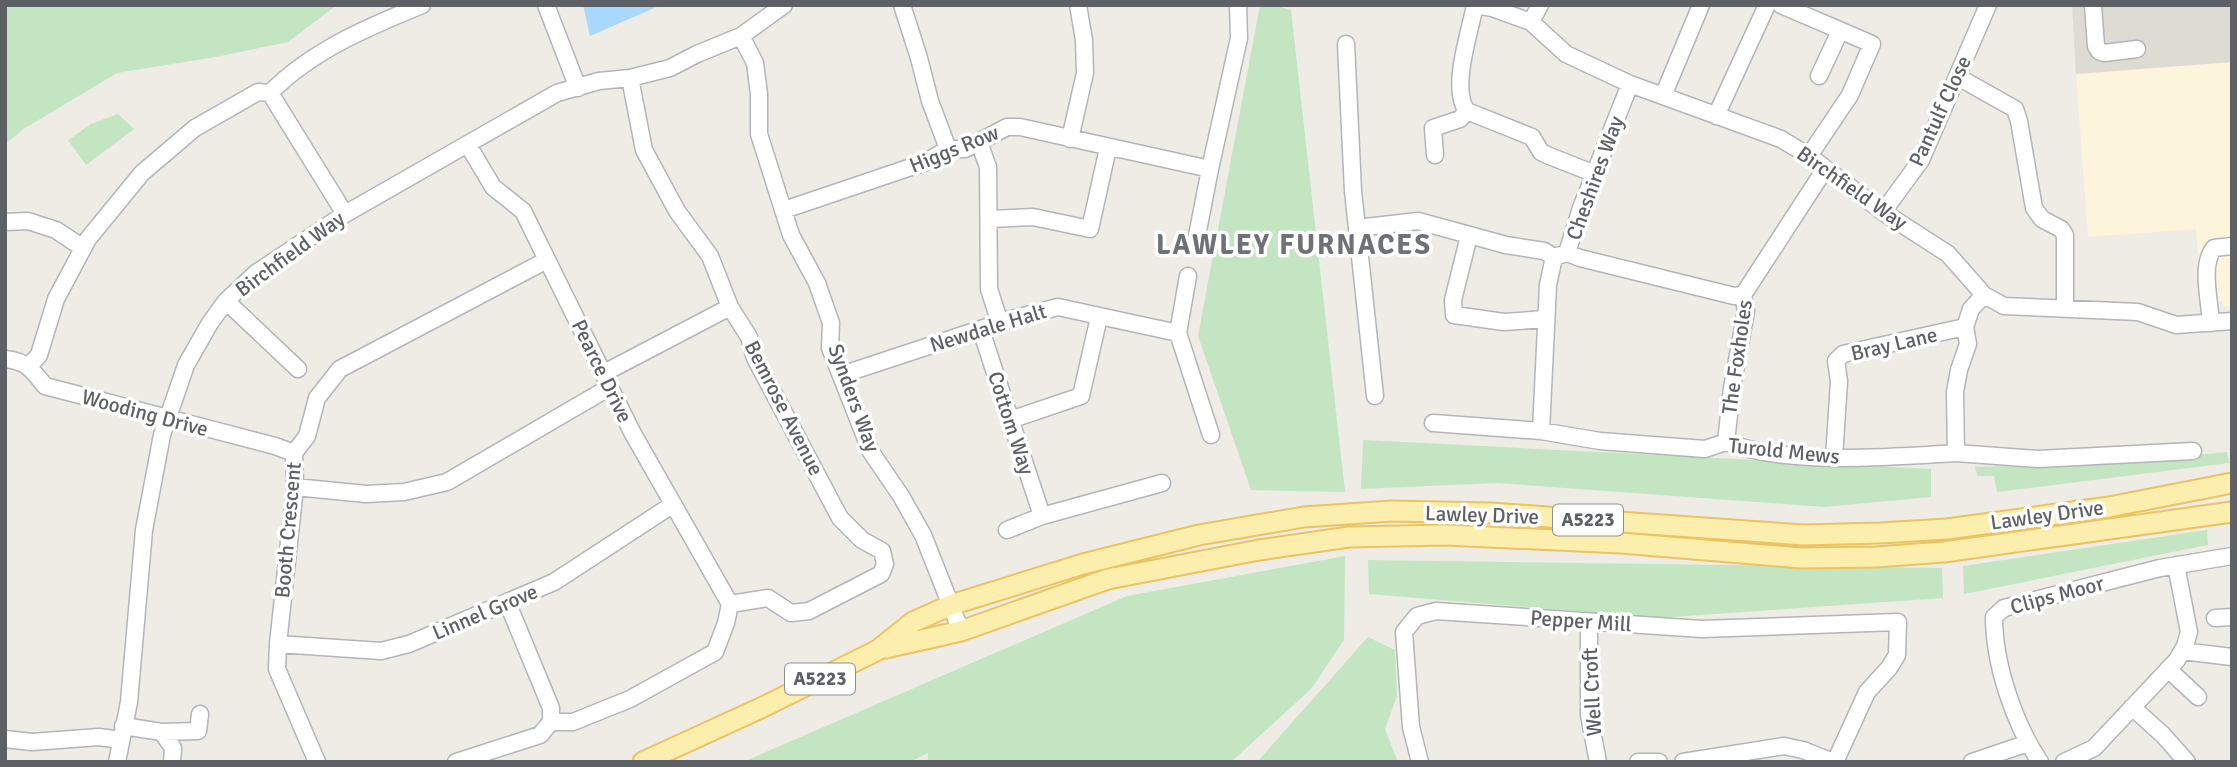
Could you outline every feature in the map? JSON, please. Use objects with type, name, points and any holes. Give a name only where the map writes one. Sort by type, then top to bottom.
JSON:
[{"type":"main road","name":"Lawley Drive","points":[[643,762],[878,650],[913,622],[951,605],[1083,564],[1199,535],[1304,517],[1392,511],[1491,513],[1804,535],[1880,533],[1947,529],[2109,507],[2232,483]]},
{"type":"main road","name":"Lawley Drive","points":[[878,650],[961,631],[1108,579],[1259,550],[1349,537],[1446,535],[1621,543],[1801,558],[1876,557],[1944,552],[2232,512]]},
{"type":"street","points":[[29,366],[39,355],[56,299],[88,239],[142,173],[195,128],[258,92],[270,93],[302,66],[368,27],[422,5]]},
{"type":"street","points":[[546,5],[578,88]]},
{"type":"street","name":"Birchfield Way","points":[[117,762],[129,702],[144,530],[167,419],[186,365],[226,302],[256,273],[345,214],[557,93],[599,81],[630,78],[670,68],[741,36],[784,5]]},
{"type":"street","points":[[902,5],[930,101],[948,149]]},
{"type":"street","points":[[1070,139],[1085,72],[1084,40],[1078,5]]},
{"type":"street","points":[[1196,241],[1240,38],[1238,5]]},
{"type":"street","points":[[1475,5],[1461,80],[1461,103],[1467,111],[1532,136],[1541,152],[1595,174]]},
{"type":"street","name":"Birchfield Way","points":[[1475,5],[1531,22],[1566,54],[1630,83],[1781,139],[1809,156],[1883,212],[1948,254],[1984,295],[2004,306],[2138,312],[2176,325],[2232,321]]},
{"type":"street","points":[[1531,22],[1540,5]]},
{"type":"street","points":[[1663,96],[1701,5]]},
{"type":"street","points":[[1716,116],[1767,5]]},
{"type":"street","points":[[1781,5],[1872,44],[1850,95],[1809,156]]},
{"type":"street","name":"Pantulf Close","points":[[1883,212],[1922,160],[1988,5]]},
{"type":"street","points":[[2094,5],[2096,46],[2099,51],[2104,53],[2137,49]]},
{"type":"street","points":[[1819,76],[1840,31]]},
{"type":"street","name":"Synders Way","points":[[741,36],[755,63],[759,94],[759,134],[791,235],[806,259],[831,323],[830,348],[871,452],[923,535],[961,631]]},
{"type":"street","points":[[1346,44],[1353,191],[1376,396]]},
{"type":"street","name":"Bemrose Avenue","points":[[630,78],[644,150],[677,211],[710,256],[730,307],[748,337],[755,358],[840,518],[862,540],[881,551],[886,564],[881,574],[810,611],[792,613],[768,598],[730,604]]},
{"type":"street","points":[[1958,78],[2015,109],[2034,208],[2042,219],[2061,229],[2065,235],[2065,309]]},
{"type":"street","name":"Cheshires Way","points":[[1536,431],[1548,285],[1630,83]]},
{"type":"street","points":[[270,93],[345,214]]},
{"type":"street","points":[[1436,155],[1433,128],[1460,119],[1467,111]]},
{"type":"street","name":"Higgs Row","points":[[783,210],[926,162],[948,149],[965,149],[1007,127],[1020,127],[1210,169]]},
{"type":"street","points":[[979,142],[988,167],[989,289],[1000,323]]},
{"type":"street","name":"Pearce Drive","points":[[468,145],[493,187],[523,211],[632,432],[730,604]]},
{"type":"street","points":[[990,219],[1033,217],[1090,229],[1108,148]]},
{"type":"street","name":"The Foxholes","points":[[1726,442],[1732,388],[1746,311],[1743,295],[1825,169]]},
{"type":"street","points":[[5,222],[28,221],[56,230],[83,248]]},
{"type":"street","points":[[1357,228],[1418,222],[1506,245],[1580,258],[1734,296],[1743,295]]},
{"type":"street","points":[[1469,236],[1453,300],[1454,315],[1504,322],[1546,319]]},
{"type":"street","points":[[2211,323],[2206,264],[2214,248],[2232,246]]},
{"type":"street","name":"Booth Crescent","points":[[317,762],[277,669],[295,487],[294,453],[307,436],[317,398],[341,369],[547,260]]},
{"type":"street","points":[[1188,276],[1178,333],[1212,436]]},
{"type":"street","points":[[1956,453],[1955,392],[1968,344],[1965,327],[1971,309],[1984,295]]},
{"type":"street","points":[[226,302],[298,369]]},
{"type":"street","points":[[295,487],[366,494],[404,492],[447,482],[607,380],[730,307]]},
{"type":"street","name":"Newdale Halt","points":[[841,375],[1058,307],[1178,333]]},
{"type":"street","points":[[1010,420],[1081,396],[1099,317]]},
{"type":"street","name":"Bray Lane","points":[[1834,458],[1839,381],[1836,361],[1843,354],[1965,327]]},
{"type":"street","name":"Cottom Way","points":[[981,330],[1042,516]]},
{"type":"street","name":"Wooding Drive","points":[[5,359],[16,360],[29,366],[45,386],[294,453]]},
{"type":"street","name":"Turold Mews","points":[[1433,423],[1705,449],[1726,442],[1745,449],[1834,458],[1956,453],[2038,459],[2193,451]]},
{"type":"street","points":[[1007,530],[1042,516],[1162,483]]},
{"type":"street","name":"Linnel Grove","points":[[278,644],[381,651],[409,645],[554,582],[672,505]]},
{"type":"street","name":"Clips Moor","points":[[2040,762],[2028,743],[2005,681],[1995,643],[1994,617],[2004,608],[2176,565],[2232,556]]},
{"type":"street","points":[[2064,762],[2094,748],[2182,651],[2189,632],[2209,618],[2176,565]]},
{"type":"street","points":[[456,762],[540,735],[551,722],[551,708],[508,604]]},
{"type":"street","points":[[551,722],[573,722],[630,699],[715,652],[730,604]]},
{"type":"street","name":"Pepper Mill","points":[[1420,762],[1410,727],[1404,632],[1417,616],[1436,611],[1702,629],[1898,622],[1897,655],[1867,692],[1834,762]]},
{"type":"street","name":"Well Croft","points":[[1589,622],[1589,715],[1598,762]]},
{"type":"street","points":[[2182,651],[2232,657]]},
{"type":"street","points":[[2168,668],[2198,696]]},
{"type":"street","points":[[2132,707],[2164,735],[2187,762]]},
{"type":"street","points":[[5,739],[32,742],[122,733],[198,731],[200,714]]},
{"type":"street","points":[[162,732],[173,748],[172,762]]},
{"type":"street","points":[[1972,762],[2028,743]]},
{"type":"street","points":[[1683,762],[1784,746],[1814,758],[1834,762]]},
{"type":"street","points":[[1638,762],[1659,762]]},
{"type":"shaded area","points":[[2072,5],[2232,5],[2232,62],[2076,74]]},
{"type":"shaded area","points":[[2232,62],[2232,307],[2223,307],[2223,301],[2202,302],[2196,229],[2088,237],[2076,74]]},
{"type":"green space","points":[[5,5],[337,5],[288,42],[117,73],[25,128],[5,144]]},
{"type":"green space","points":[[1260,5],[1291,10],[1345,492],[1251,490],[1198,336]]},
{"type":"green space","points":[[118,114],[134,129],[86,165],[68,140],[91,124]]},
{"type":"green space","points":[[1363,440],[1931,469],[1931,497],[1824,507],[1498,483],[1361,489]]},
{"type":"green space","points":[[2227,452],[2229,463],[1997,492],[1994,476],[1977,476],[1975,467],[2116,463]]},
{"type":"green space","points":[[2207,530],[2208,545],[1964,594],[1963,566]]},
{"type":"green space","points":[[1345,556],[1344,640],[1311,689],[1231,762],[928,762],[928,753],[910,762],[743,762],[1127,596]]},
{"type":"green space","points":[[1368,560],[1942,568],[1943,598],[1658,618],[1369,594]]},
{"type":"green space","points":[[1368,637],[1395,650],[1397,696],[1385,729],[1398,762],[1257,762]]},
{"type":"water","points":[[583,5],[661,5],[590,36]]},
{"type":"district","name":"LAWLEY FURNACES","points":[[1294,245]]}]
